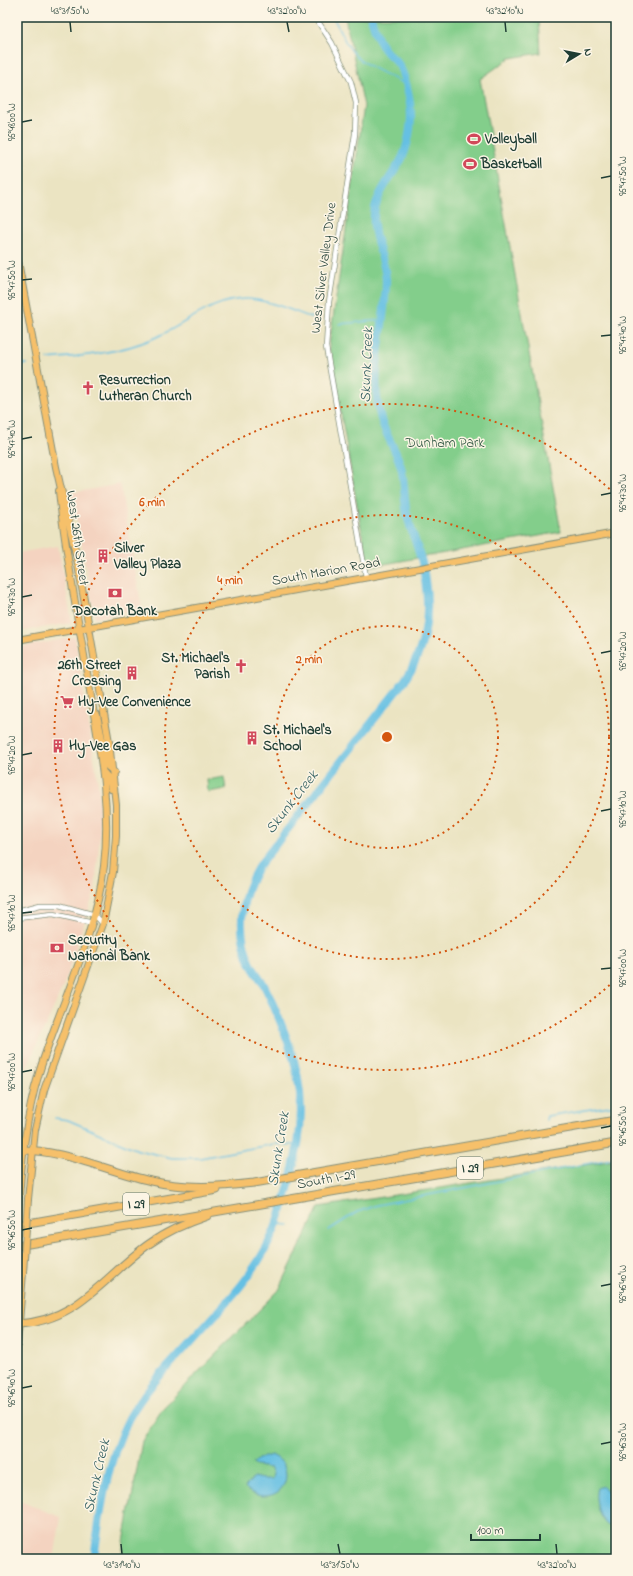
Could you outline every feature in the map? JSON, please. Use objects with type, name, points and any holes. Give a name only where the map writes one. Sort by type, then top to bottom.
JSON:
[{"type":"highway","name":"South I-29","points":[[17,1225],[616,1120]]},
{"type":"highway","name":"South I-29","points":[[17,1246],[616,1143]]},
{"type":"highway","points":[[20,1150],[48,1152],[140,1179],[165,1184],[206,1187],[258,1182]]},
{"type":"highway","points":[[18,1324],[50,1318],[78,1304],[138,1252],[171,1231],[208,1216],[252,1206]]},
{"type":"main road","name":"West 26th Street","points":[[17,256],[56,467],[72,531],[114,772],[116,805],[115,847],[110,889],[103,924],[48,1078],[38,1114],[32,1150],[17,1346]]},
{"type":"main road","name":"West 26th Street","points":[[17,1221],[20,1150],[28,1116],[39,1073],[93,923],[102,881],[106,851],[106,801],[104,773],[64,542],[56,467]]},
{"type":"main road","name":"South Marion Road","points":[[17,640],[616,533]]},
{"type":"main road","points":[[91,698],[100,722],[108,767],[114,772]]},
{"type":"main road","points":[[104,773],[108,775],[111,784],[115,847]]},
{"type":"street","name":"West Silver Valley Drive","points":[[315,17],[332,43],[351,82],[356,103],[355,134],[329,302],[326,347],[366,577]]},
{"type":"street","points":[[17,911],[53,905],[95,915],[103,924]]},
{"type":"street","points":[[17,918],[53,914],[93,923]]},
{"type":"shaded area","points":[[120,484],[142,609],[95,618],[72,493]]},
{"type":"shaded area","points":[[58,546],[72,623],[17,632],[17,553]]},
{"type":"shaded area","points":[[75,637],[99,790],[100,832],[95,890],[63,987],[20,1082],[17,1082],[17,648]]},
{"type":"shaded area","points":[[17,1500],[61,1517],[54,1559],[17,1559]]},
{"type":"green space","name":"Dunham Park","points":[[345,17],[539,17],[541,53],[510,58],[480,79],[561,532],[368,567],[329,346],[364,106]]},
{"type":"green space","points":[[224,777],[226,789],[208,792],[207,780]]},
{"type":"green space","points":[[616,1160],[616,1559],[121,1559],[142,1441],[163,1408],[279,1290],[319,1207]]},
{"type":"water","points":[[271,1455],[279,1459],[284,1465],[286,1479],[278,1492],[271,1495],[257,1495],[245,1487],[254,1477],[272,1479],[273,1473],[270,1468],[256,1466],[253,1464],[258,1459]]},
{"type":"water","points":[[603,1486],[616,1500],[616,1527],[610,1527],[606,1524],[599,1513],[596,1493],[597,1488]]},
{"type":"waterway","points":[[333,17],[347,45],[359,59],[406,85]]},
{"type":"waterway","name":"Skunk Creek","points":[[94,1559],[102,1505],[110,1469],[121,1434],[129,1418],[156,1380],[232,1296],[253,1269],[275,1229],[287,1193],[293,1168],[300,1131],[300,1092],[292,1054],[280,1020],[264,985],[251,965],[243,938],[242,913],[244,901],[252,878],[258,867],[405,680],[412,668],[422,644],[425,632],[427,619],[427,594],[423,568],[407,513],[402,471],[381,419],[377,402],[376,385],[386,280],[383,261],[374,227],[375,208],[379,196],[405,152],[410,130],[410,106],[407,85],[400,67],[379,42],[371,17]]},
{"type":"waterway","points":[[48,359],[114,351],[140,344],[164,334],[210,308],[235,300],[248,299],[265,302],[318,320]]},
{"type":"waterway","points":[[339,324],[382,320]]},
{"type":"waterway","points":[[17,364],[27,364]]},
{"type":"waterway","points":[[546,1120],[547,1116],[616,1105]]},
{"type":"waterway","points":[[55,1118],[68,1120],[138,1150],[172,1158],[200,1158],[274,1144],[298,1145]]},
{"type":"waterway","points":[[329,1230],[357,1212],[377,1205],[616,1158]]},
{"type":"waterway","points":[[277,1224],[289,1225]]},
{"type":"place","name":"Volleyball","points":[[474,139]]},
{"type":"place","name":"Basketball","points":[[470,164]]},
{"type":"place","name":"Resurrection Lutheran Church","points":[[88,388]]},
{"type":"place","name":"Silver Valley Plaza","points":[[103,556]]},
{"type":"place","name":"Dacotah Bank","points":[[115,593]]},
{"type":"place","name":"St. Michael's Parish","points":[[241,666]]},
{"type":"place","name":"26th Street Crossing","points":[[132,673]]},
{"type":"place","name":"Hy-Vee Convenience","points":[[67,702]]},
{"type":"place","name":"St. Michael's School","points":[[252,738]]},
{"type":"place","name":"Hy-Vee Gas","points":[[58,746]]},
{"type":"place","name":"Security National Bank","points":[[57,948]]}]
